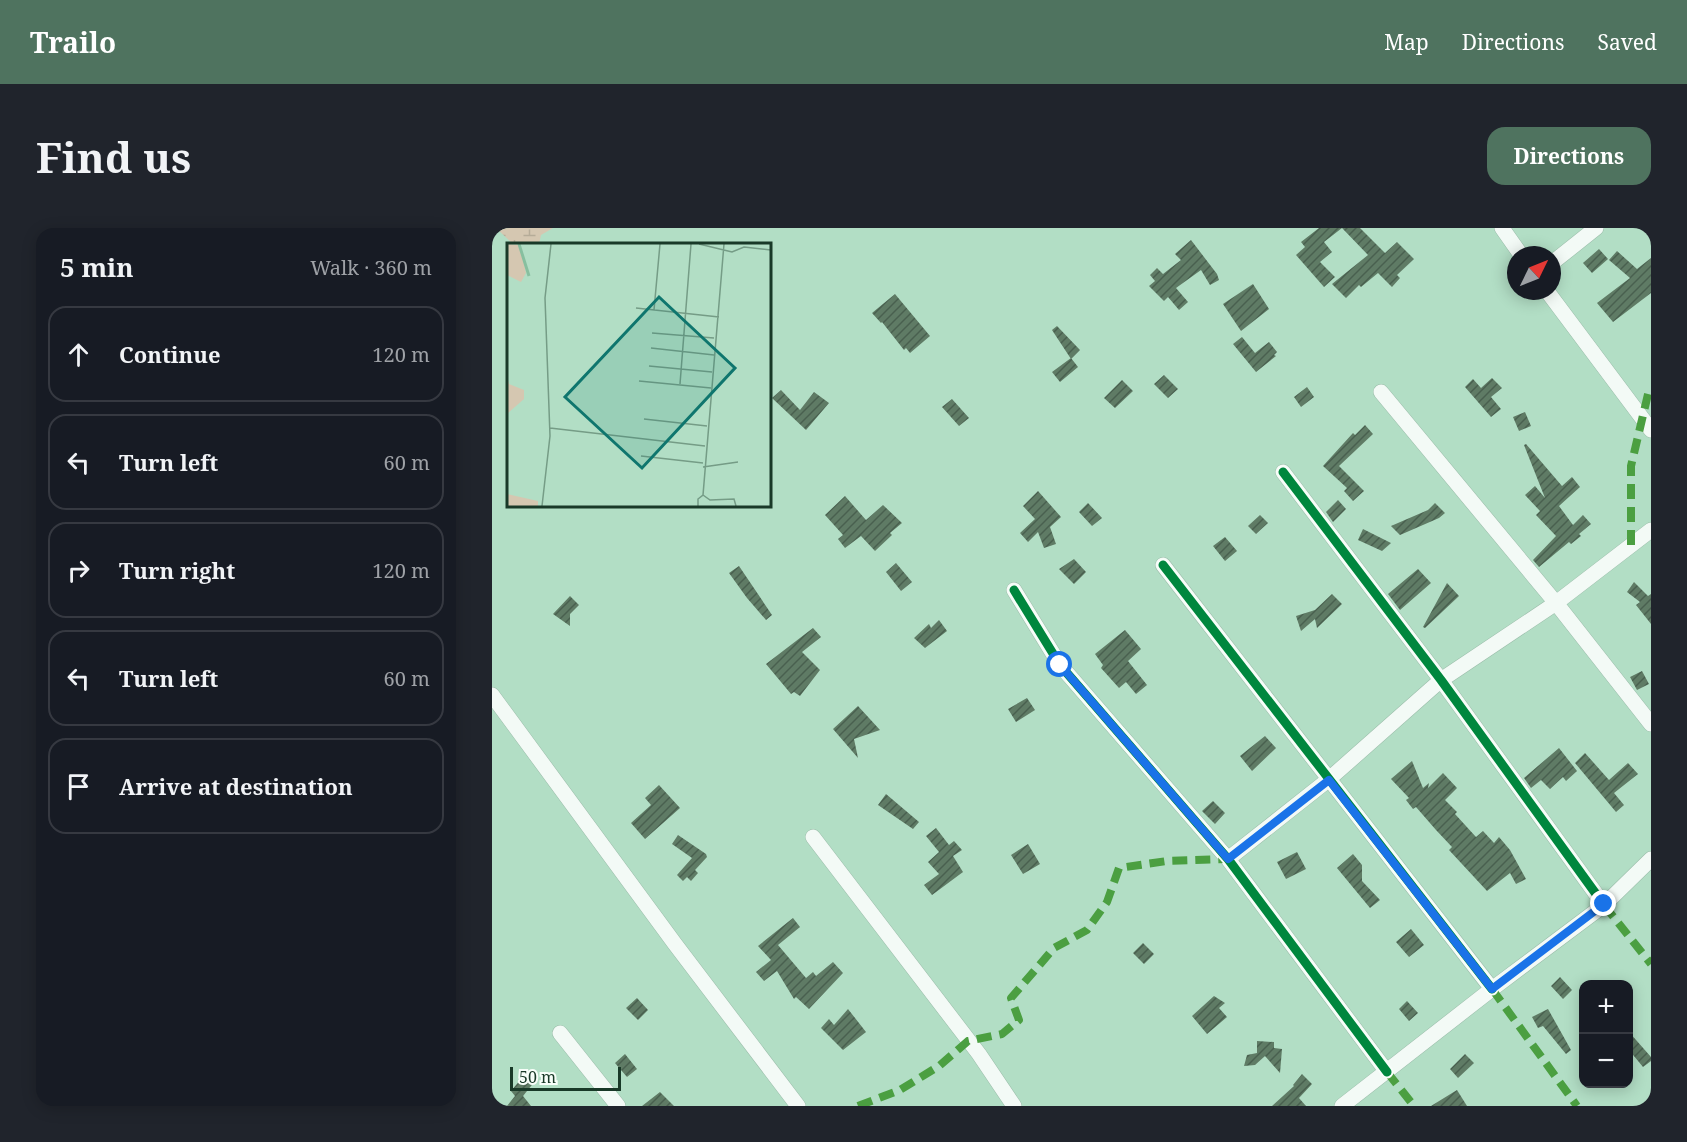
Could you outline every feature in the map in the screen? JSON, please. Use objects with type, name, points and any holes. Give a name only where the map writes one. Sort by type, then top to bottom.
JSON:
[{"type":"street","points":[[1502,228],[1515,246]]},
{"type":"street","points":[[1561,255],[1596,228]]},
{"type":"street","points":[[1554,300],[1651,430]]},
{"type":"street","points":[[1381,392],[1556,603],[1651,724]]},
{"type":"street","points":[[1283,472],[1441,680],[1604,904]]},
{"type":"street","points":[[1228,859],[1329,780],[1441,680],[1556,603],[1651,530]]},
{"type":"street","points":[[1163,565],[1492,989]]},
{"type":"street","points":[[1014,590],[1060,665],[1228,859],[1387,1072]]},
{"type":"street","points":[[492,695],[675,944],[798,1106]]},
{"type":"street","points":[[813,837],[979,1054],[1014,1106]]},
{"type":"street","points":[[1342,1106],[1604,904],[1651,859]]},
{"type":"street","points":[[560,1034],[618,1106]]},
{"type":"green space","points":[[496,228],[553,228],[541,235],[539,243],[512,243]]},
{"type":"building","points":[[1319,228],[1342,228],[1324,242],[1332,252],[1320,262],[1335,277],[1324,287],[1296,255],[1305,247],[1301,242]]},
{"type":"building","points":[[1342,228],[1360,228],[1385,253],[1397,242],[1414,259],[1397,275],[1400,278],[1392,287],[1378,273],[1361,287],[1359,285],[1346,298],[1332,284],[1368,255]]},
{"type":"building","points":[[1191,240],[1217,274],[1219,280],[1210,285],[1201,270],[1176,288],[1188,302],[1179,310],[1168,297],[1164,301],[1149,286],[1155,281],[1150,275],[1157,268],[1163,274],[1181,260],[1175,254]]},
{"type":"building","points":[[1599,249],[1608,259],[1592,273],[1583,263]]},
{"type":"building","points":[[1617,251],[1637,269],[1651,258],[1651,293],[1613,322],[1597,303],[1630,278],[1609,260]]},
{"type":"building","points":[[1253,284],[1269,309],[1241,331],[1223,304]]},
{"type":"building","points":[[895,294],[930,336],[910,353],[906,348],[904,350],[872,313]]},
{"type":"building","points":[[1057,326],[1080,350],[1071,359],[1052,330]]},
{"type":"building","points":[[1242,337],[1255,353],[1269,342],[1277,352],[1274,355],[1276,356],[1256,372],[1233,344]]},
{"type":"building","points":[[1071,358],[1078,367],[1060,382],[1052,372]]},
{"type":"building","points":[[1164,375],[1178,389],[1168,398],[1154,384]]},
{"type":"building","points":[[1492,378],[1502,388],[1491,397],[1501,409],[1491,417],[1465,387],[1473,379],[1481,388]]},
{"type":"building","points":[[1122,380],[1133,391],[1115,408],[1104,398]]},
{"type":"building","points":[[1307,387],[1314,397],[1301,407],[1294,397]]},
{"type":"building","points":[[781,390],[800,410],[814,392],[829,403],[806,430],[772,398]]},
{"type":"building","points":[[952,399],[969,418],[959,426],[942,407]]},
{"type":"building","points":[[1525,412],[1531,426],[1519,431],[1513,417]]},
{"type":"building","points":[[1365,425],[1373,434],[1339,466],[1364,491],[1353,501],[1344,491],[1347,488],[1323,466],[1353,433],[1355,435]]},
{"type":"building","points":[[1526,444],[1562,486],[1572,477],[1580,487],[1559,506],[1573,525],[1583,515],[1591,524],[1579,534],[1581,536],[1571,544],[1569,542],[1539,567],[1533,560],[1556,536],[1536,515],[1540,511],[1525,495],[1535,486],[1545,498],[1524,445]]},
{"type":"building","points":[[1038,491],[1061,517],[1050,527],[1056,544],[1044,548],[1038,532],[1028,542],[1020,533],[1035,519],[1023,506]]},
{"type":"building","points":[[845,496],[866,520],[883,505],[902,523],[875,551],[861,536],[845,548],[838,539],[843,535],[825,515]]},
{"type":"building","points":[[1338,500],[1346,509],[1333,522],[1326,512]]},
{"type":"building","points":[[1088,503],[1102,518],[1092,526],[1079,512]]},
{"type":"building","points":[[1435,503],[1445,513],[1439,518],[1400,535],[1391,526],[1428,510]]},
{"type":"building","points":[[1260,515],[1268,523],[1256,534],[1248,526]]},
{"type":"building","points":[[1363,529],[1391,543],[1382,551],[1358,540]]},
{"type":"building","points":[[1225,537],[1237,551],[1225,561],[1213,546]]},
{"type":"building","points":[[1074,559],[1086,572],[1074,584],[1059,569]]},
{"type":"building","points":[[896,563],[912,582],[901,591],[886,572]]},
{"type":"building","points":[[739,566],[772,615],[766,620],[729,573]]},
{"type":"building","points":[[1418,569],[1431,583],[1400,610],[1388,594]]},
{"type":"building","points":[[1634,582],[1648,596],[1651,594],[1651,624],[1636,605],[1640,602],[1627,592]]},
{"type":"building","points":[[1447,583],[1459,596],[1425,628],[1423,627]]},
{"type":"building","points":[[1332,594],[1342,604],[1317,628],[1315,619],[1301,631],[1296,616],[1315,610]]},
{"type":"building","points":[[570,596],[579,605],[570,614],[570,626],[553,614]]},
{"type":"building","points":[[939,620],[947,631],[925,648],[914,638],[929,624],[931,628]]},
{"type":"building","points":[[813,628],[821,637],[802,652],[820,670],[800,696],[794,692],[791,694],[766,664]]},
{"type":"building","points":[[1125,630],[1141,649],[1128,661],[1147,685],[1136,694],[1126,682],[1119,688],[1101,668],[1103,665],[1095,654]]},
{"type":"building","points":[[1642,671],[1649,684],[1637,690],[1630,677]]},
{"type":"building","points":[[1027,698],[1035,710],[1016,722],[1008,709]]},
{"type":"building","points":[[858,706],[880,730],[854,739],[858,758],[833,729]]},
{"type":"building","points":[[1265,736],[1276,748],[1252,771],[1240,756]]},
{"type":"building","points":[[1559,748],[1577,771],[1566,781],[1563,777],[1550,789],[1541,780],[1531,788],[1524,778]]},
{"type":"building","points":[[1585,753],[1609,780],[1628,763],[1638,774],[1614,793],[1624,805],[1616,812],[1575,763]]},
{"type":"building","points":[[1412,761],[1423,788],[1429,783],[1428,788],[1443,773],[1457,788],[1445,800],[1457,812],[1455,814],[1476,837],[1483,831],[1494,843],[1499,837],[1510,850],[1526,879],[1516,884],[1510,873],[1487,891],[1449,850],[1452,847],[1416,807],[1413,809],[1406,800],[1409,798],[1391,779]]},
{"type":"building","points":[[659,785],[680,808],[645,839],[631,823],[651,805],[645,798]]},
{"type":"building","points":[[886,794],[919,822],[913,829],[878,805]]},
{"type":"building","points":[[1213,801],[1225,813],[1215,824],[1202,811]]},
{"type":"building","points":[[936,828],[949,845],[954,841],[962,850],[953,856],[963,872],[932,895],[924,885],[939,874],[928,862],[939,852],[926,836]]},
{"type":"building","points":[[678,835],[707,857],[695,870],[698,873],[691,881],[687,877],[683,881],[677,875],[692,858],[672,844]]},
{"type":"building","points":[[1028,844],[1040,864],[1023,874],[1011,855]]},
{"type":"building","points":[[1297,852],[1306,869],[1286,879],[1277,862]]},
{"type":"building","points":[[1353,854],[1362,865],[1362,881],[1380,900],[1370,908],[1337,868]]},
{"type":"building","points":[[793,918],[800,927],[778,945],[806,978],[813,972],[816,976],[833,962],[843,973],[809,1009],[796,997],[794,999],[777,971],[764,981],[756,972],[771,960],[758,946]]},
{"type":"building","points":[[1411,929],[1424,945],[1409,957],[1396,942]]},
{"type":"building","points":[[1143,943],[1154,954],[1144,964],[1133,953]]},
{"type":"building","points":[[1560,977],[1572,990],[1563,999],[1551,986]]},
{"type":"building","points":[[1214,996],[1225,1003],[1219,1008],[1227,1017],[1207,1034],[1192,1016]]},
{"type":"building","points":[[637,998],[648,1010],[638,1020],[626,1008]]},
{"type":"building","points":[[1407,1001],[1418,1013],[1409,1021],[1399,1009]]},
{"type":"building","points":[[848,1009],[866,1032],[843,1050],[821,1028],[829,1019],[834,1025]]},
{"type":"building","points":[[1548,1009],[1571,1050],[1566,1054],[1543,1026],[1538,1028],[1532,1017]]},
{"type":"building","points":[[1633,1037],[1651,1057],[1651,1061],[1643,1067],[1633,1055]]},
{"type":"building","points":[[1257,1041],[1274,1042],[1274,1048],[1282,1049],[1280,1073],[1265,1056],[1255,1065],[1244,1066],[1247,1055],[1257,1053]]},
{"type":"building","points":[[625,1054],[637,1069],[627,1077],[615,1063]]},
{"type":"building","points":[[1465,1054],[1474,1063],[1458,1078],[1450,1069]]},
{"type":"building","points":[[526,1073],[535,1081],[523,1096],[531,1106],[507,1106],[515,1096],[511,1091]]},
{"type":"building","points":[[1302,1074],[1312,1084],[1299,1098],[1306,1106],[1272,1106],[1294,1086]]},
{"type":"building","points":[[1457,1090],[1467,1106],[1431,1106]]},
{"type":"building","points":[[660,1092],[674,1106],[642,1106]]},
{"type":"marked path","points":[[1631,545],[1631,466],[1649,390]]},
{"type":"marked path","points":[[858,1106],[900,1090],[939,1066],[968,1041],[1002,1034],[1019,1020],[1011,998],[1054,948],[1087,930],[1107,902],[1119,868],[1167,861],[1228,859]]},
{"type":"marked path","points":[[1604,905],[1651,964]]},
{"type":"marked path","points":[[1492,989],[1577,1106]]},
{"type":"marked path","points":[[1387,1072],[1414,1106]]},
{"type":"cycle path","points":[[1283,472],[1441,680],[1604,905]]},
{"type":"cycle path","points":[[1163,565],[1492,989]]},
{"type":"cycle path","points":[[1014,590],[1060,665],[1228,859],[1387,1072]]},
{"type":"route","points":[[1060,665],[1228,859],[1329,780],[1492,989],[1604,904]]}]
